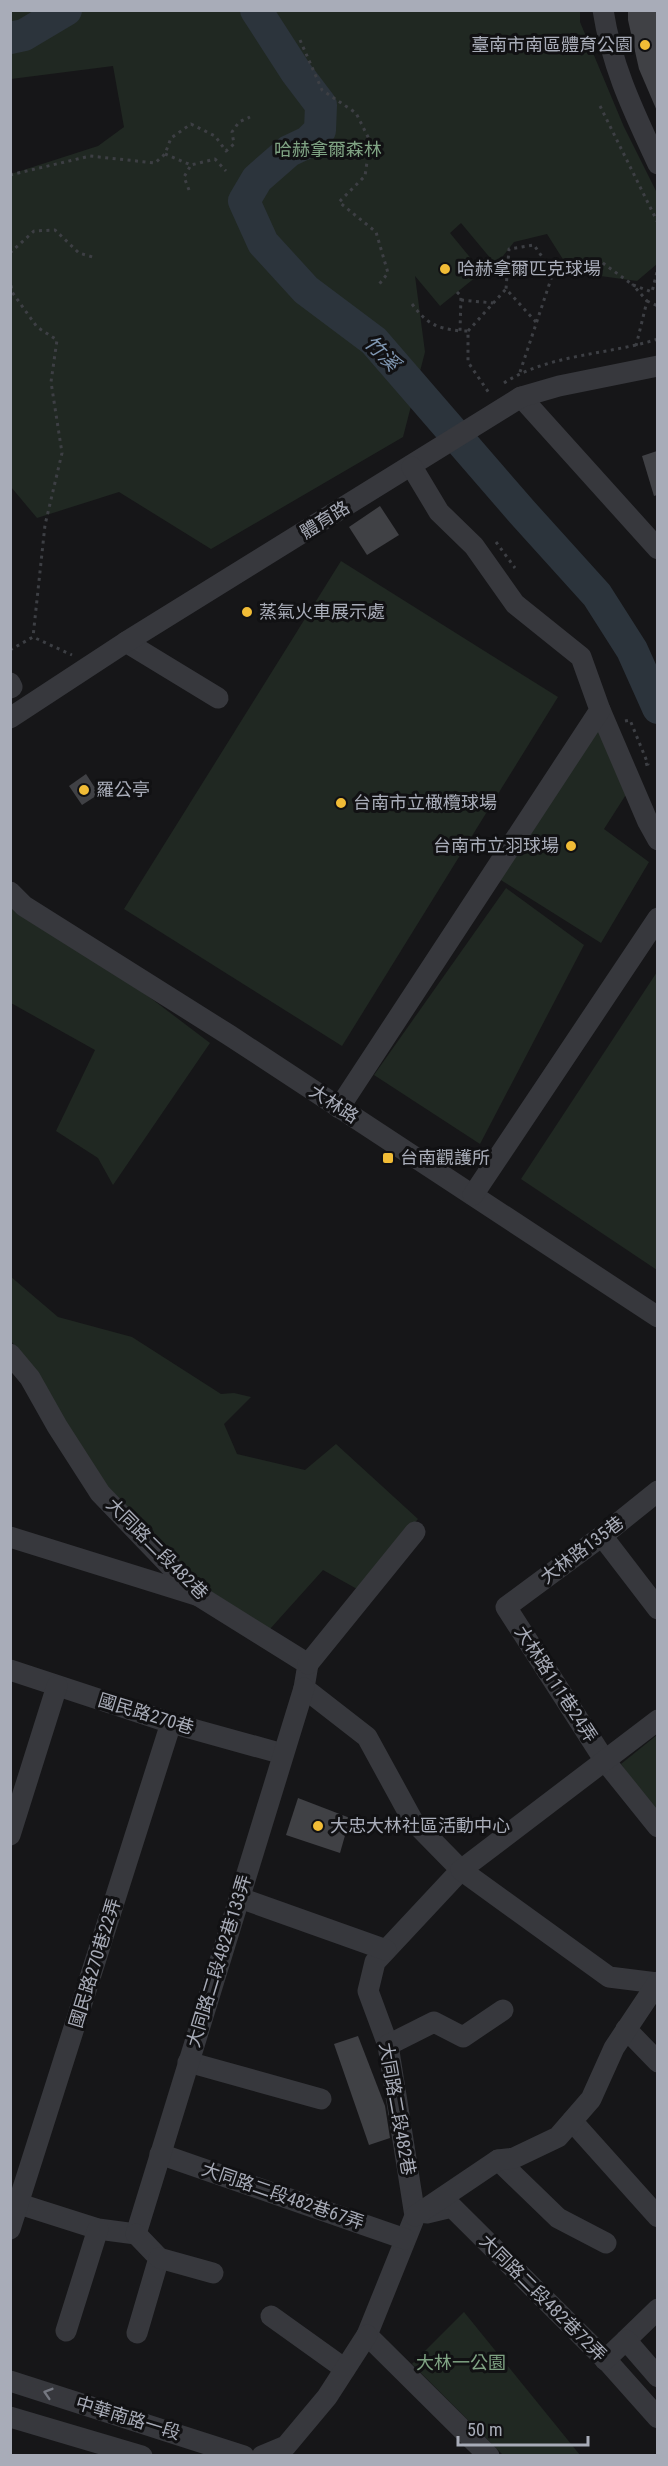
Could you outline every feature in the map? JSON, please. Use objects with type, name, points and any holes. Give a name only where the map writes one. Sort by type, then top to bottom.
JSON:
[{"type":"street","points":[[603,10],[608,41],[621,84],[657,164]]},
{"type":"street","name":"體育路","points":[[10,718],[126,642],[521,397],[560,386],[657,366]]},
{"type":"street","points":[[521,397],[657,549]]},
{"type":"street","points":[[415,464],[439,512],[474,546],[515,603],[581,657],[600,710],[657,840]]},
{"type":"street","points":[[126,642],[218,698]]},
{"type":"street","points":[[339,1108],[600,710]]},
{"type":"street","name":"大林路","points":[[10,892],[24,906],[230,1035],[657,1317]]},
{"type":"street","points":[[473,1195],[657,918]]},
{"type":"street","name":"大同路二段482巷","points":[[10,1354],[30,1378],[57,1426],[100,1493],[199,1596],[308,1664]]},
{"type":"street","name":"大林路135巷","points":[[506,1607],[602,1536],[657,1491]]},
{"type":"street","points":[[262,2456],[286,2446],[327,2397],[345,2370],[367,2335],[415,2216],[498,2160],[514,2158],[558,2137],[591,2099],[614,2048],[657,1983],[609,1977],[461,1870],[413,1821],[367,1737],[304,1688],[308,1664],[415,1532]]},
{"type":"street","points":[[602,1536],[657,1609]]},
{"type":"street","points":[[10,1537],[199,1596]]},
{"type":"street","name":"大林路111巷24弄","points":[[506,1607],[605,1761],[657,1827]]},
{"type":"street","name":"國民路270巷","points":[[10,1670],[171,1723],[283,1754]]},
{"type":"street","points":[[10,1835],[57,1686]]},
{"type":"street","name":"大同路二段482巷133弄","points":[[136,2234],[304,1688]]},
{"type":"street","name":"大同路二段482巷","points":[[415,2216],[388,2045],[368,1991],[375,1962],[461,1870],[657,1720]]},
{"type":"street","name":"國民路270巷22弄","points":[[10,2229],[15,2202],[171,1723]]},
{"type":"street","points":[[240,1898],[386,1950]]},
{"type":"street","points":[[388,2045],[434,2022],[463,2037],[503,2010]]},
{"type":"street","points":[[626,2029],[657,2062]]},
{"type":"street","points":[[188,2062],[321,2099]]},
{"type":"street","points":[[572,2121],[657,2217]]},
{"type":"street","name":"大同路二段482巷67弄","points":[[160,2154],[405,2239]]},
{"type":"street","points":[[498,2160],[558,2217],[606,2243]]},
{"type":"street","points":[[15,2202],[98,2229],[136,2234],[159,2258],[213,2273]]},
{"type":"street","name":"大同路二段482巷72弄","points":[[415,2216],[452,2207],[605,2360],[657,2418]]},
{"type":"street","points":[[66,2331],[98,2229]]},
{"type":"street","points":[[137,2333],[159,2258]]},
{"type":"street","points":[[605,2360],[657,2309]]},
{"type":"street","points":[[271,2316],[345,2370]]},
{"type":"street","points":[[367,2335],[489,2456]]},
{"type":"street","points":[[626,2340],[657,2377]]},
{"type":"street","name":"中華南路一段","points":[[10,2381],[244,2456]]},
{"type":"street","name":"中華南路一段","points":[[10,2417],[142,2456]]},
{"type":"path","points":[[300,40],[322,90],[356,113],[370,141],[365,176],[339,202],[376,232],[388,273],[377,287]]},
{"type":"path","points":[[600,106],[657,223]]},
{"type":"path","points":[[10,175],[90,156],[155,163],[165,154],[171,138],[191,124],[216,136],[226,151],[234,144],[232,132],[239,122],[250,117]]},
{"type":"path","points":[[165,154],[191,165],[215,159],[226,171]]},
{"type":"path","points":[[189,190],[184,177],[191,165]]},
{"type":"path","points":[[10,253],[34,231],[55,230],[79,253],[96,258]]},
{"type":"path","points":[[489,393],[468,362],[468,331],[506,289],[509,249],[534,245],[549,267],[551,279],[520,372]]},
{"type":"path","points":[[549,267],[600,261],[633,285],[647,301],[657,306]]},
{"type":"path","points":[[651,292],[657,268]]},
{"type":"path","points":[[10,278],[12,292],[37,327],[57,340],[51,382],[62,453],[45,525],[33,637]]},
{"type":"path","points":[[633,285],[651,292]]},
{"type":"path","points":[[651,292],[657,288]]},
{"type":"path","points":[[506,289],[536,322]]},
{"type":"path","points":[[458,292],[461,300],[460,331]]},
{"type":"path","points":[[461,300],[494,303]]},
{"type":"path","points":[[636,346],[647,301]]},
{"type":"path","points":[[412,304],[421,317],[438,328],[468,331]]},
{"type":"path","points":[[10,650],[33,637]]},
{"type":"path","points":[[33,637],[74,656]]},
{"type":"green space","name":"哈赫拿爾森林","points":[[11,10],[580,11],[580,22],[624,127],[657,193],[657,264],[637,281],[571,272],[547,234],[514,242],[496,265],[461,223],[450,233],[482,272],[440,306],[415,276],[425,352],[403,437],[211,549],[119,492],[37,518],[11,487],[11,174],[98,146],[124,127],[113,66],[11,79]]},
{"type":"green space","name":"台南市立橄欖球場","points":[[341,561],[558,697],[342,1046],[124,909]]},
{"type":"green space","name":"台南市立羽球場","points":[[598,730],[627,793],[604,829],[649,862],[601,943],[496,877]]},
{"type":"green space","points":[[506,888],[584,945],[480,1144],[374,1075]]},
{"type":"green space","points":[[10,899],[99,959],[210,1043],[113,1185],[98,1158],[56,1131],[95,1050],[11,1003]]},
{"type":"green space","points":[[657,972],[657,1270],[521,1179]]},
{"type":"green space","points":[[10,1276],[58,1317],[132,1337],[221,1394],[234,1393],[251,1397],[224,1424],[237,1454],[305,1470],[336,1444],[418,1519],[357,1589],[323,1570],[270,1629],[200,1590],[105,1492],[39,1376],[11,1341]]},
{"type":"green space","points":[[657,1735],[657,1815],[621,1764]]},
{"type":"green space","name":"大林一公園","points":[[464,2312],[580,2455],[503,2455],[412,2364]]},
{"type":"building","name":"臺南市南區體育公園","points":[[628,10],[657,10],[657,111],[639,69],[628,20]]},
{"type":"building","points":[[657,451],[657,495],[654,496],[642,456]]},
{"type":"building","points":[[380,506],[399,535],[367,555],[349,527]]},
{"type":"building","name":"羅公亭","points":[[86,774],[99,794],[82,805],[69,786]]},
{"type":"building","name":"大忠大林社區活動中心","points":[[298,1798],[350,1818],[340,1853],[286,1835]]},
{"type":"building","points":[[358,2036],[385,2106],[390,2138],[369,2145],[334,2044]]},
{"type":"waterway","name":"竹溪","points":[[10,38],[24,35],[66,10]]},
{"type":"waterway","name":"竹溪","points":[[256,10],[296,72],[321,105],[320,130],[308,142],[289,151],[257,179],[244,201],[263,243],[306,290],[374,341],[597,595],[632,650],[658,708]]},
{"type":"place","name":"臺南市南區體育公園","points":[[645,45]]},
{"type":"place","name":"哈赫拿爾匹克球場","points":[[445,269]]},
{"type":"place","name":"蒸氣火車展示處","points":[[247,612]]},
{"type":"place","name":"羅公亭","points":[[84,790]]},
{"type":"place","name":"台南市立橄欖球場","points":[[341,803]]},
{"type":"place","name":"台南市立羽球場","points":[[571,846]]},
{"type":"place","name":"台南觀護所","points":[[388,1158]]},
{"type":"place","name":"大忠大林社區活動中心","points":[[318,1826]]}]
